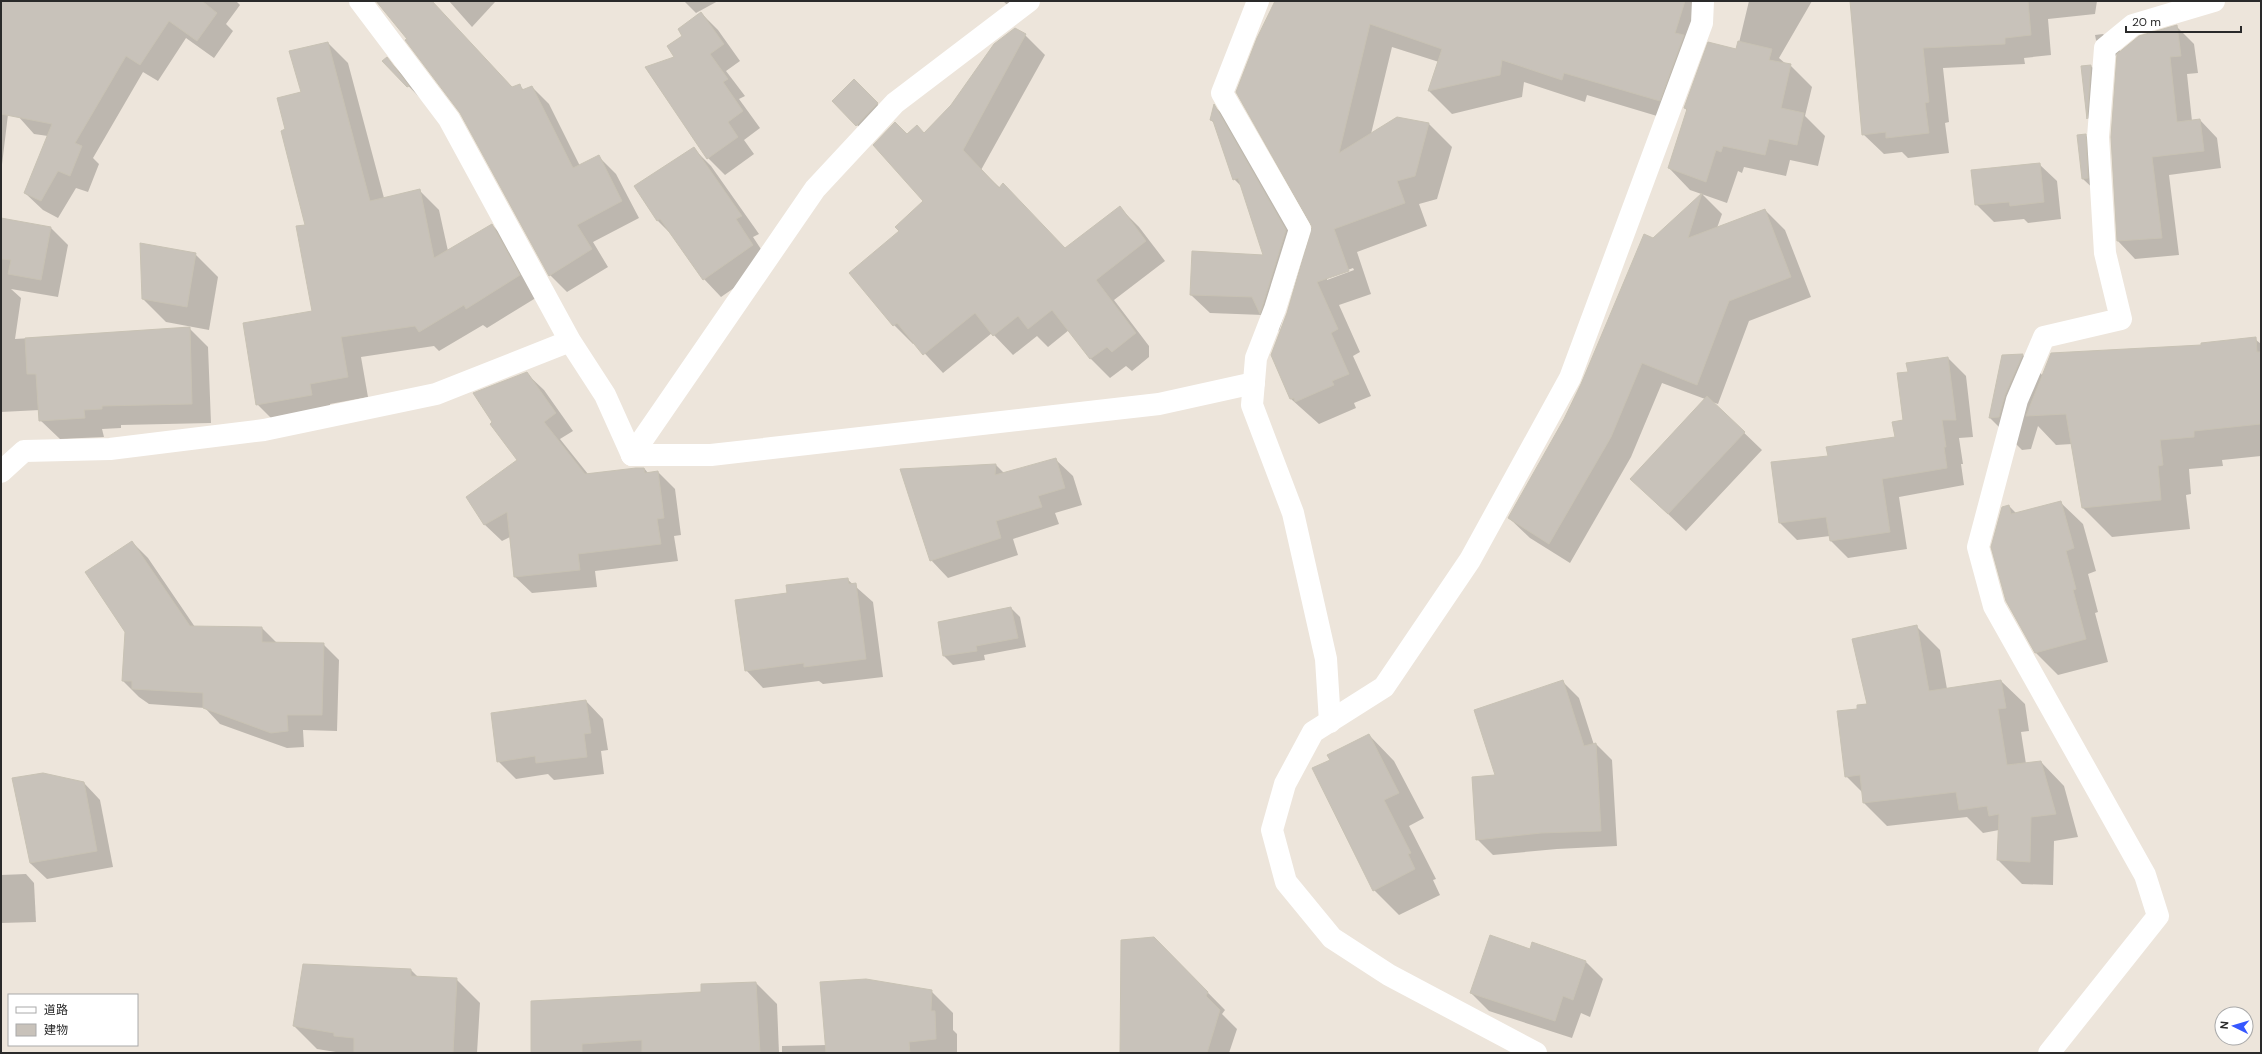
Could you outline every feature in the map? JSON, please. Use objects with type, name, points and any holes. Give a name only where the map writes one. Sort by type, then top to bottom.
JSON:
[{"type":"street","points":[[360,1],[449,118],[570,342],[605,395],[632,455]]},
{"type":"street","points":[[632,455],[815,189],[895,103],[1030,1]]},
{"type":"street","points":[[1258,1],[1222,93],[1300,229],[1275,309],[1256,358],[1252,405],[1293,513],[1297,528],[1326,659],[1330,722]]},
{"type":"street","points":[[1536,1053],[1390,975],[1332,938],[1286,882],[1272,830],[1285,784],[1309,738],[1313,732],[1384,687],[1470,560],[1570,378],[1702,23],[1703,1]]},
{"type":"street","points":[[2049,1053],[2158,916],[2145,876],[1994,606],[1978,547],[2017,400],[2044,338],[2121,319],[2105,253],[2098,137],[2105,48],[2133,25],[2214,1]]},
{"type":"street","points":[[1,472],[24,450],[110,449],[264,430],[436,394],[570,342]]},
{"type":"street","points":[[632,455],[712,454],[1159,404],[1254,383]]},
{"type":"building","points":[[1,1],[202,1],[217,13],[197,41],[169,21],[140,65],[126,56],[75,143],[82,146],[70,176],[58,171],[41,201],[24,193],[52,124],[1,114]]},
{"type":"building","points":[[376,1],[432,1],[512,87],[520,84],[522,90],[532,86],[573,168],[599,155],[622,201],[577,225],[592,249],[549,276],[460,113],[405,40],[407,39]]},
{"type":"building","points":[[1275,1],[1685,1],[1675,33],[1684,35],[1660,101],[1564,73],[1562,80],[1502,60],[1500,75],[1428,91],[1442,49],[1370,24],[1339,153],[1397,117],[1429,123],[1415,176],[1397,181],[1405,203],[1334,229],[1349,271],[1317,282],[1338,329],[1331,333],[1349,374],[1332,381],[1334,385],[1295,402],[1294,398],[1290,399],[1271,355],[1287,313],[1312,227],[1236,92],[1257,38]]},
{"type":"building","points":[[1850,1],[2028,1],[2031,35],[2005,38],[2005,44],[1923,48],[1929,102],[1925,103],[1929,133],[1886,138],[1886,132],[1862,135]]},
{"type":"building","points":[[701,12],[724,44],[710,54],[728,79],[723,82],[743,111],[728,122],[738,137],[707,159],[645,67],[674,57],[667,46],[682,36],[678,29]]},
{"type":"building","points":[[2177,25],[2181,56],[2170,57],[2177,122],[2200,119],[2204,151],[2152,157],[2162,238],[2117,241],[2111,137],[2117,54],[2139,36]]},
{"type":"building","points":[[1015,28],[1026,34],[963,150],[999,188],[1003,183],[1065,248],[1120,206],[1146,241],[1096,280],[1136,333],[1112,352],[1107,347],[1090,359],[1052,310],[1028,329],[1018,316],[993,336],[975,313],[923,355],[897,323],[893,326],[849,273],[899,231],[895,227],[923,201],[873,145],[895,122],[907,134],[917,125],[924,133],[951,105],[994,44]]},
{"type":"building","points":[[1738,41],[1772,49],[1769,60],[1791,64],[1781,108],[1804,113],[1797,145],[1769,139],[1765,155],[1723,146],[1721,152],[1716,150],[1706,182],[1668,168],[1687,109],[1684,108],[1708,42],[1736,49]]},
{"type":"building","points":[[328,42],[370,201],[420,189],[434,258],[492,224],[520,275],[466,309],[464,305],[419,332],[415,326],[341,337],[348,377],[310,384],[312,395],[256,405],[243,323],[312,311],[296,226],[305,225],[281,131],[285,129],[277,98],[301,92],[289,51]]},
{"type":"building","points":[[387,57],[409,86],[407,87],[382,61]]},
{"type":"building","points":[[2091,65],[2087,119],[2081,66]]},
{"type":"building","points":[[854,79],[878,103],[856,126],[832,101]]},
{"type":"building","points":[[1214,104],[1286,230],[1260,314],[1252,297],[1190,295],[1192,251],[1263,255],[1238,178],[1233,180],[1213,121],[1210,120]]},
{"type":"building","points":[[2086,134],[2088,178],[2082,179],[2077,135]]},
{"type":"building","points":[[694,147],[742,216],[736,219],[753,245],[703,280],[660,219],[657,221],[634,186]]},
{"type":"building","points":[[2040,163],[2044,202],[2010,206],[2009,202],[1975,205],[1971,170]]},
{"type":"building","points":[[1702,193],[1688,238],[1765,209],[1791,277],[1729,301],[1697,385],[1642,363],[1611,437],[1549,544],[1508,518],[1564,419],[1581,384],[1644,234],[1653,238]]},
{"type":"building","points":[[1,218],[51,227],[41,280],[8,274],[11,260],[1,259]]},
{"type":"building","points":[[140,243],[196,253],[187,307],[142,299]]},
{"type":"building","points":[[190,327],[192,404],[102,406],[102,409],[84,410],[85,418],[39,421],[36,374],[27,374],[25,338]]},
{"type":"building","points":[[2256,337],[2257,352],[2261,352],[2261,424],[2194,431],[2194,437],[2160,440],[2163,465],[2158,466],[2161,500],[2082,508],[2066,414],[2026,416],[2051,353],[2201,345],[2201,343]]},
{"type":"building","points":[[2023,354],[2005,395],[1999,417],[1989,418],[2002,355]]},
{"type":"building","points":[[1948,357],[1956,420],[1942,420],[1947,468],[1882,479],[1890,532],[1830,541],[1826,517],[1779,523],[1771,462],[1828,456],[1826,447],[1895,437],[1892,422],[1903,420],[1897,373],[1908,372],[1906,363]]},
{"type":"building","points":[[527,372],[556,413],[544,422],[585,474],[636,468],[644,468],[645,473],[658,471],[664,518],[657,519],[661,544],[578,554],[580,570],[514,577],[507,512],[484,525],[466,497],[517,460],[490,424],[492,422],[473,393]]},
{"type":"building","points":[[1707,396],[1745,432],[1668,514],[1630,479]]},
{"type":"building","points":[[1056,458],[1065,488],[1038,496],[1042,507],[996,521],[1001,538],[930,561],[900,469],[996,464],[995,475]]},
{"type":"building","points":[[2061,501],[2074,548],[2066,551],[2076,589],[2073,590],[2086,639],[2035,653],[2006,601],[1991,547],[2002,507],[2009,505],[2011,514]]},
{"type":"building","points":[[132,541],[190,626],[262,627],[262,642],[324,643],[322,715],[287,715],[288,731],[271,733],[203,708],[203,693],[132,689],[132,681],[122,681],[125,632],[85,572]]},
{"type":"building","points":[[848,578],[849,584],[856,583],[866,659],[804,667],[804,663],[745,671],[735,600],[787,593],[786,585]]},
{"type":"building","points":[[1011,607],[1018,638],[976,646],[977,651],[943,656],[938,622]]},
{"type":"building","points":[[1917,625],[1929,691],[2001,680],[2006,708],[1998,709],[2007,765],[2041,761],[2056,814],[2031,817],[2030,862],[1997,860],[1999,814],[1989,816],[1987,806],[1959,810],[1956,792],[1863,803],[1860,775],[1845,777],[1837,711],[1857,709],[1857,705],[1867,704],[1852,639]]},
{"type":"building","points":[[1563,680],[1584,746],[1596,743],[1601,831],[1541,833],[1476,840],[1472,777],[1495,775],[1474,710]]},
{"type":"building","points":[[586,700],[591,733],[584,734],[587,757],[536,763],[535,756],[497,762],[491,713]]},
{"type":"building","points":[[1369,734],[1399,793],[1384,800],[1411,853],[1408,854],[1415,869],[1373,891],[1312,768],[1330,760],[1327,755]]},
{"type":"building","points":[[43,773],[84,782],[97,851],[30,863],[12,778]]},
{"type":"building","points":[[1490,935],[1530,949],[1532,942],[1586,961],[1573,1000],[1563,996],[1555,1021],[1470,993]]},
{"type":"building","points":[[1154,937],[1208,992],[1206,996],[1220,1010],[1207,1053],[1120,1053],[1121,940]]},
{"type":"building","points":[[303,964],[411,969],[411,976],[457,978],[453,1053],[354,1053],[354,1038],[334,1036],[334,1033],[293,1026]]},
{"type":"building","points":[[866,979],[932,990],[931,1011],[935,1011],[936,1039],[909,1042],[910,1053],[826,1053],[820,982]]},
{"type":"building","points":[[756,982],[760,1053],[642,1053],[642,1040],[582,1044],[582,1053],[531,1053],[531,1001],[701,992],[701,984]]}]
